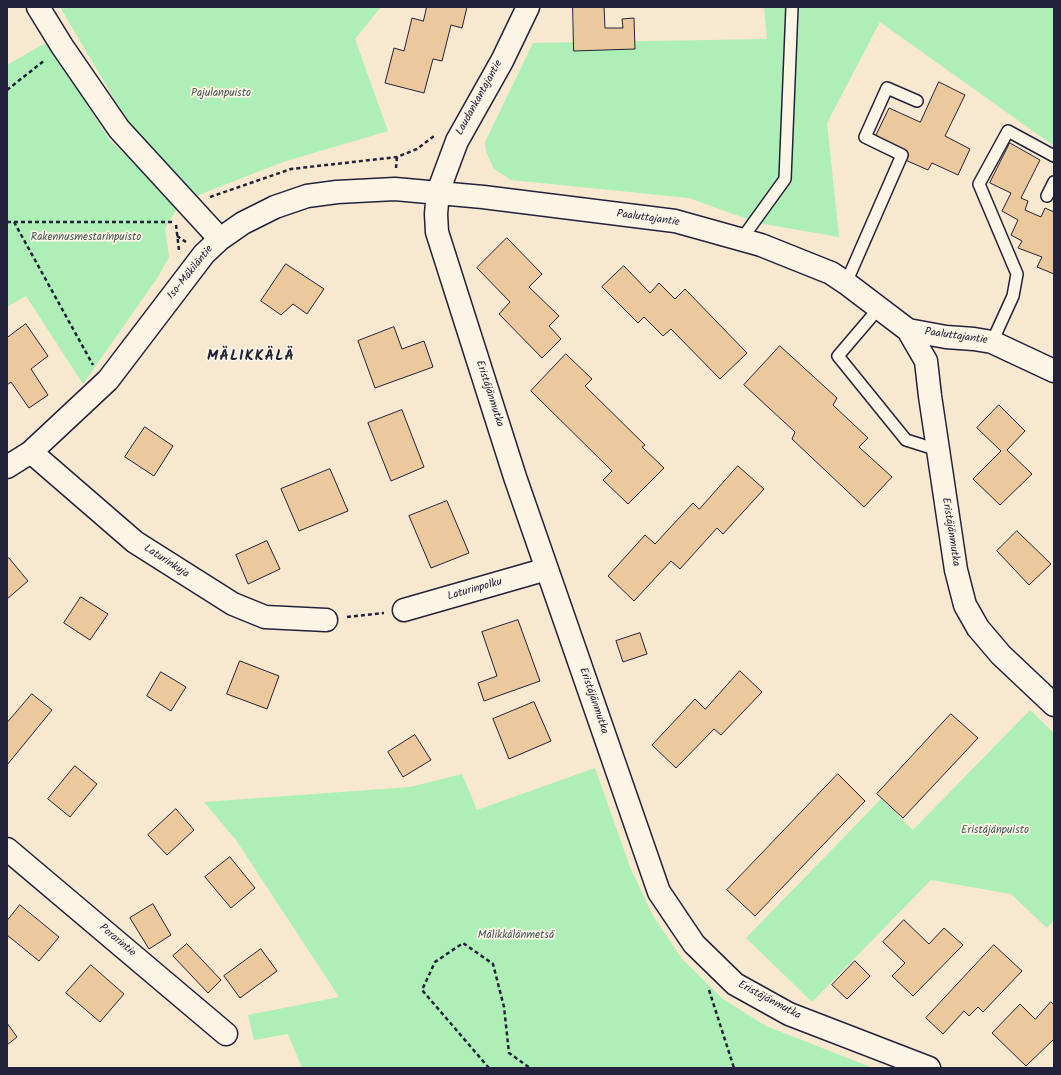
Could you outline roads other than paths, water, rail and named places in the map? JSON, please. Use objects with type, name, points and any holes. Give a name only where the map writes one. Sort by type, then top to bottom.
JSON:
[{"type":"street","name":"Iso-Mäkiläntie","points":[[7,467],[31,452],[108,380],[204,254],[220,239],[118,129],[62,46],[38,7]]},
{"type":"street","name":"Laudankantajantie","points":[[438,192],[457,141],[502,61],[528,7]]},
{"type":"street","name":"Paaluttajantie","points":[[220,239],[243,224],[275,207],[307,196],[337,192],[395,189],[438,192],[676,221],[761,245],[831,273],[908,330],[946,337],[974,338],[992,342],[1054,371]]},
{"type":"street","name":"Eristäjänmutka","points":[[438,192],[436,214],[437,232],[515,478],[659,892],[694,944],[735,984],[789,1014],[929,1068]]},
{"type":"street","name":"Eristäjänmutka","points":[[908,330],[926,360],[956,570],[965,605],[978,628],[1001,654],[1054,705]]},
{"type":"street","name":"Laturinkuja","points":[[31,452],[135,542],[233,604],[265,617],[326,620]]},
{"type":"street","name":"Laturinpolku","points":[[404,610],[547,569]]},
{"type":"street","name":"Porarintie","points":[[7,848],[226,1034]]},
{"type":"lane","points":[[741,240],[785,179],[792,7]]},
{"type":"lane","points":[[846,283],[902,155],[865,136],[887,88],[917,101]]},
{"type":"lane","points":[[992,342],[1013,296],[1017,274],[979,184],[1008,131],[1054,156]]},
{"type":"lane","points":[[1047,196],[1054,182]]},
{"type":"lane","points":[[879,308],[838,356],[906,440],[938,450]]},
{"type":"district","name":"MÄLIKKÄLÄ","points":[[251,357]]},
{"type":"park label","name":"Pajulanpuisto","points":[[221,94]]},
{"type":"park label","name":"Rakennusmestarinpuisto","points":[[86,238]]},
{"type":"park label","name":"Eristäjänpuisto","points":[[995,831]]},
{"type":"park label","name":"Mälikkälänmetsä","points":[[516,936]]}]
